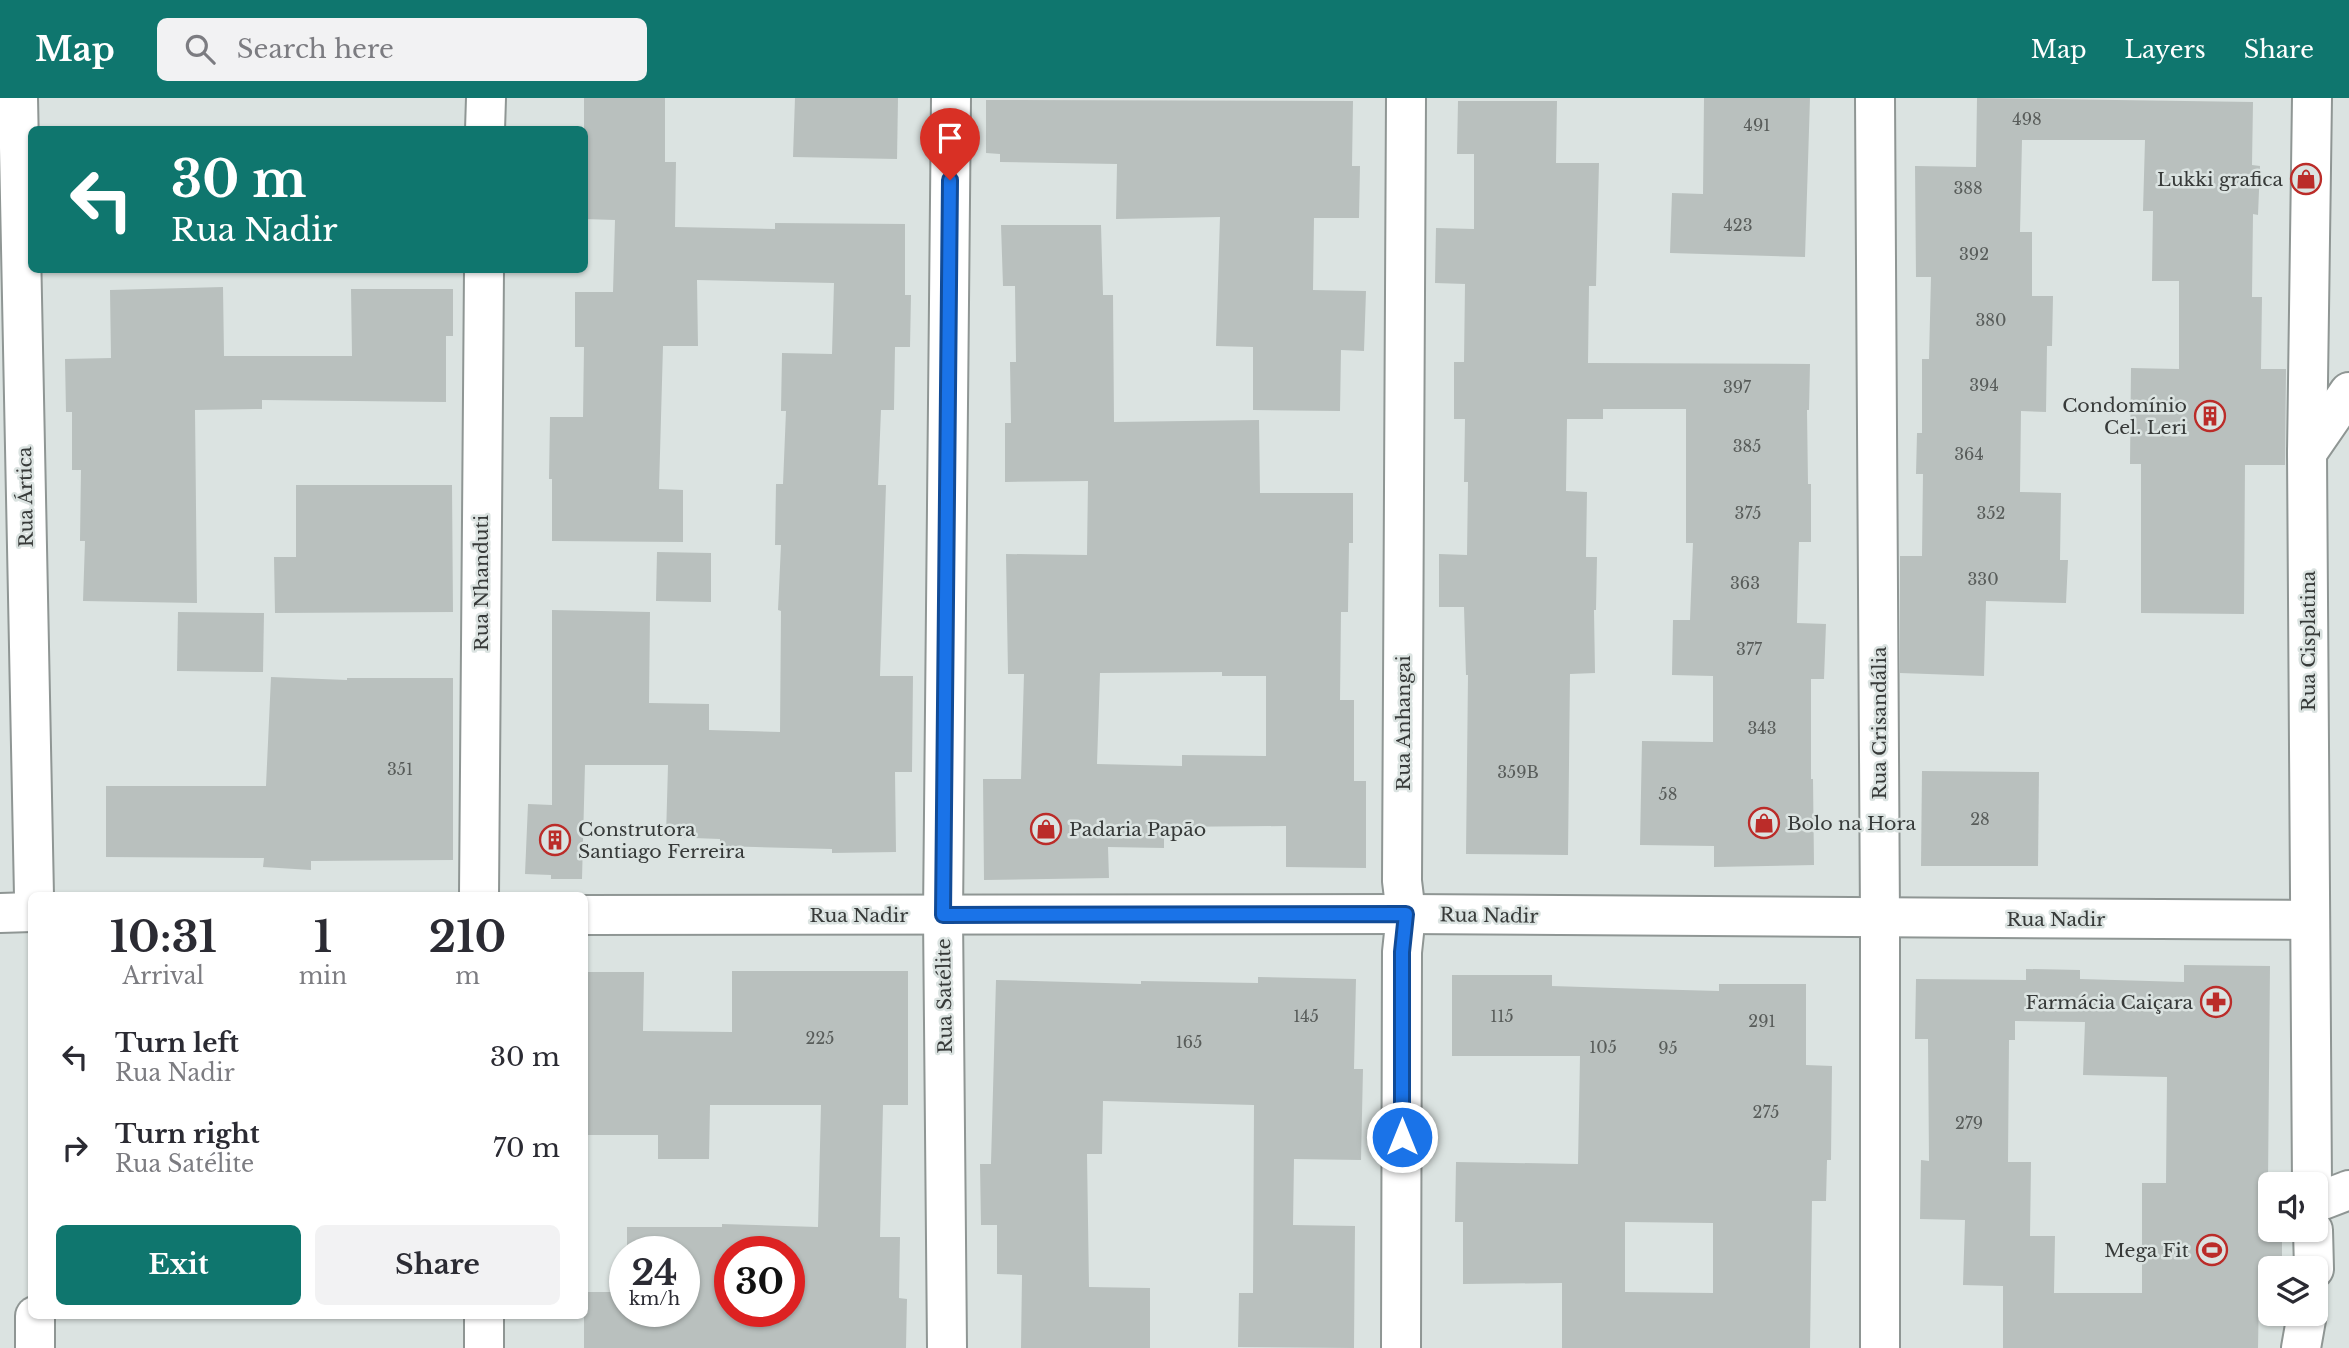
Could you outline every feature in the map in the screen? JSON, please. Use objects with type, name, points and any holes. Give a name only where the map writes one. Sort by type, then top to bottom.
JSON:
[{"type":"street","name":"Rua Ártica","points":[[18,98],[34,892]]},
{"type":"street","points":[[485,126],[486,98]]},
{"type":"street","name":"Rua Satélite","points":[[947,1348],[943,915],[951,98]]},
{"type":"street","name":"Rua Anhangai","points":[[1401,1348],[1402,952],[1406,914],[1402,881],[1406,98]]},
{"type":"street","name":"Rua Crisandália","points":[[1875,98],[1880,1348]]},
{"type":"street","name":"Rua Cisplatina","points":[[2312,98],[2307,453],[2312,1172]]},
{"type":"street","name":"Rua Nhanduti","points":[[479,892],[484,273]]},
{"type":"street","points":[[2307,453],[2349,392]]},
{"type":"street","points":[[0,913],[28,912]]},
{"type":"street","name":"Rua Nadir","points":[[588,915],[1406,914],[2310,920]]},
{"type":"street","points":[[2328,1198],[2349,1190]]},
{"type":"street","points":[[35,1319],[35,1348]]},
{"type":"street","points":[[484,1319],[484,1348]]},
{"type":"street","points":[[2301,1348],[2304,1326]]},
{"type":"building","points":[[584,98],[665,98],[665,162],[676,162],[675,227],[775,229],[775,223],[905,224],[905,295],[911,295],[910,347],[895,347],[894,410],[881,410],[878,485],[886,485],[880,676],[913,676],[912,772],[895,772],[896,852],[832,853],[832,849],[720,846],[720,839],[666,837],[668,765],[585,765],[582,879],[551,879],[551,875],[525,874],[528,804],[552,805],[552,610],[650,612],[649,703],[709,704],[709,730],[780,732],[781,611],[778,610],[781,545],[775,545],[776,484],[783,484],[786,411],[781,411],[782,353],[832,354],[834,283],[697,280],[698,346],[663,346],[659,489],[683,490],[683,542],[552,541],[550,417],[583,417],[584,347],[575,347],[575,292],[613,292],[615,220],[588,219],[588,126],[584,126]]},
{"type":"building","points":[[795,98],[898,98],[897,159],[793,157]]},
{"type":"building","points":[[1704,98],[1810,98],[1805,257],[1670,253],[1672,193],[1703,194]]},
{"type":"building","points":[[1977,98],[2253,102],[2252,165],[2260,166],[2258,215],[2253,214],[2252,297],[2262,297],[2261,369],[2286,369],[2285,465],[2245,465],[2244,614],[2141,613],[2141,464],[2130,464],[2131,368],[2179,369],[2179,281],[2152,281],[2153,211],[2143,211],[2145,140],[2022,140],[2020,232],[2032,232],[2032,296],[2053,296],[2052,346],[2047,346],[2046,412],[2021,411],[2020,492],[2061,493],[2060,560],[2068,560],[2066,603],[1986,601],[1984,676],[1900,673],[1900,556],[1922,556],[1923,474],[1916,474],[1917,433],[1922,433],[1922,359],[1929,359],[1931,277],[1916,277],[1915,166],[1976,167]]},
{"type":"building","points":[[986,100],[1353,101],[1352,166],[1360,166],[1359,218],[1314,218],[1313,290],[1366,291],[1364,351],[1341,350],[1340,411],[1253,410],[1253,347],[1216,346],[1220,217],[1116,219],[1117,164],[1000,162],[1000,154],[986,153]]},
{"type":"building","points":[[1458,101],[1557,101],[1556,163],[1599,163],[1596,286],[1589,286],[1588,363],[1810,364],[1807,410],[1811,542],[1799,542],[1797,623],[1826,624],[1824,679],[1811,679],[1814,865],[1714,867],[1714,846],[1640,845],[1642,741],[1713,742],[1713,676],[1672,675],[1673,620],[1690,620],[1693,543],[1686,543],[1686,409],[1603,409],[1603,419],[1567,419],[1566,491],[1587,492],[1586,557],[1597,557],[1595,673],[1570,674],[1568,855],[1466,854],[1468,675],[1464,607],[1439,607],[1439,554],[1467,555],[1465,419],[1454,419],[1454,362],[1464,362],[1465,284],[1435,283],[1436,228],[1474,229],[1474,154],[1457,154]]},
{"type":"building","points":[[1001,225],[1101,225],[1103,295],[1113,295],[1114,422],[1259,420],[1260,493],[1353,493],[1348,612],[1341,612],[1340,700],[1354,700],[1354,781],[1366,781],[1366,868],[1286,867],[1286,826],[1164,827],[1164,848],[1108,847],[1109,878],[984,880],[983,779],[1021,779],[1024,674],[1008,674],[1006,554],[1087,555],[1088,481],[1005,482],[1005,423],[1011,423],[1010,362],[1016,362],[1015,286],[1003,286]],"holes":[[[1222,672],[1222,676],[1266,676],[1266,756],[1182,755],[1182,766],[1097,764],[1100,673]]]},
{"type":"building","points":[[223,287],[224,356],[352,356],[351,289],[453,289],[453,336],[446,336],[446,402],[262,400],[262,409],[195,410],[197,603],[83,601],[85,541],[80,541],[81,470],[72,470],[72,412],[66,412],[65,359],[111,358],[110,290]]},
{"type":"building","points":[[296,485],[452,485],[453,612],[275,613],[274,557],[296,557]]},
{"type":"building","points":[[657,552],[711,553],[711,602],[656,601]]},
{"type":"building","points":[[178,612],[264,613],[263,672],[177,671]]},
{"type":"building","points":[[271,677],[347,680],[453,678],[453,860],[311,861],[311,870],[263,867],[264,858],[106,857],[106,786],[266,786]]},
{"type":"building","points":[[1922,771],[2039,772],[2038,866],[1921,866]]},
{"type":"building","points":[[2184,965],[2270,966],[2268,1172],[2258,1172],[2258,1242],[2282,1242],[2282,1256],[2258,1256],[2258,1348],[2003,1348],[2003,1286],[1963,1285],[1965,1220],[1920,1219],[1921,1160],[1929,1161],[1928,1039],[1915,1039],[1916,979],[2026,980],[2026,969],[2080,970],[2080,979],[2184,982]],"holes":[[[2015,1021],[2085,1022],[2083,1075],[2167,1077],[2166,1183],[2142,1183],[2142,1293],[2054,1293],[2055,1236],[2030,1236],[2031,1162],[2008,1162],[2009,1040],[2015,1040]]]},
{"type":"building","points":[[732,971],[908,971],[908,1105],[883,1105],[880,1237],[900,1237],[899,1298],[907,1299],[906,1348],[584,1348],[588,1292],[609,1292],[609,1327],[700,1327],[700,1236],[627,1236],[627,1227],[722,1227],[722,1224],[818,1227],[821,1105],[710,1105],[709,1159],[658,1159],[658,1135],[588,1135],[588,972],[644,972],[643,1031],[732,1032]]},
{"type":"building","points":[[1452,975],[1552,975],[1552,986],[1719,991],[1719,984],[1806,984],[1806,1065],[1832,1066],[1831,1160],[1827,1160],[1826,1201],[1812,1201],[1810,1348],[1562,1348],[1562,1283],[1463,1284],[1463,1222],[1455,1222],[1456,1162],[1578,1164],[1580,1056],[1452,1056]],"holes":[[[1625,1222],[1713,1223],[1713,1293],[1625,1292]]]},
{"type":"building","points":[[1258,977],[1356,979],[1354,1069],[1363,1069],[1361,1160],[1294,1159],[1293,1225],[1355,1226],[1354,1348],[1238,1347],[1239,1293],[1253,1293],[1254,1105],[1103,1101],[1102,1154],[1087,1154],[1089,1287],[1150,1288],[1150,1348],[1021,1348],[1022,1275],[997,1274],[997,1225],[981,1225],[980,1164],[991,1164],[996,980],[1141,984],[1141,981],[1258,983]]},
{"type":"place","name":"Lukki grafica","points":[[2306,179]]},
{"type":"place","name":"Condomínio Cel. Leri","points":[[2210,416]]},
{"type":"place","name":"Bolo na Hora","points":[[1764,823]]},
{"type":"place","name":"Padaria Papão","points":[[1046,829]]},
{"type":"place","name":"Construtora Santiago Ferreira","points":[[555,840]]},
{"type":"place","name":"Farmácia Caiçara","points":[[2216,1002]]},
{"type":"place","name":"Mega Fit","points":[[2212,1250]]},
{"type":"route","points":[[950,180],[943,915],[1406,914],[1402,952],[1402,1137]]}]
